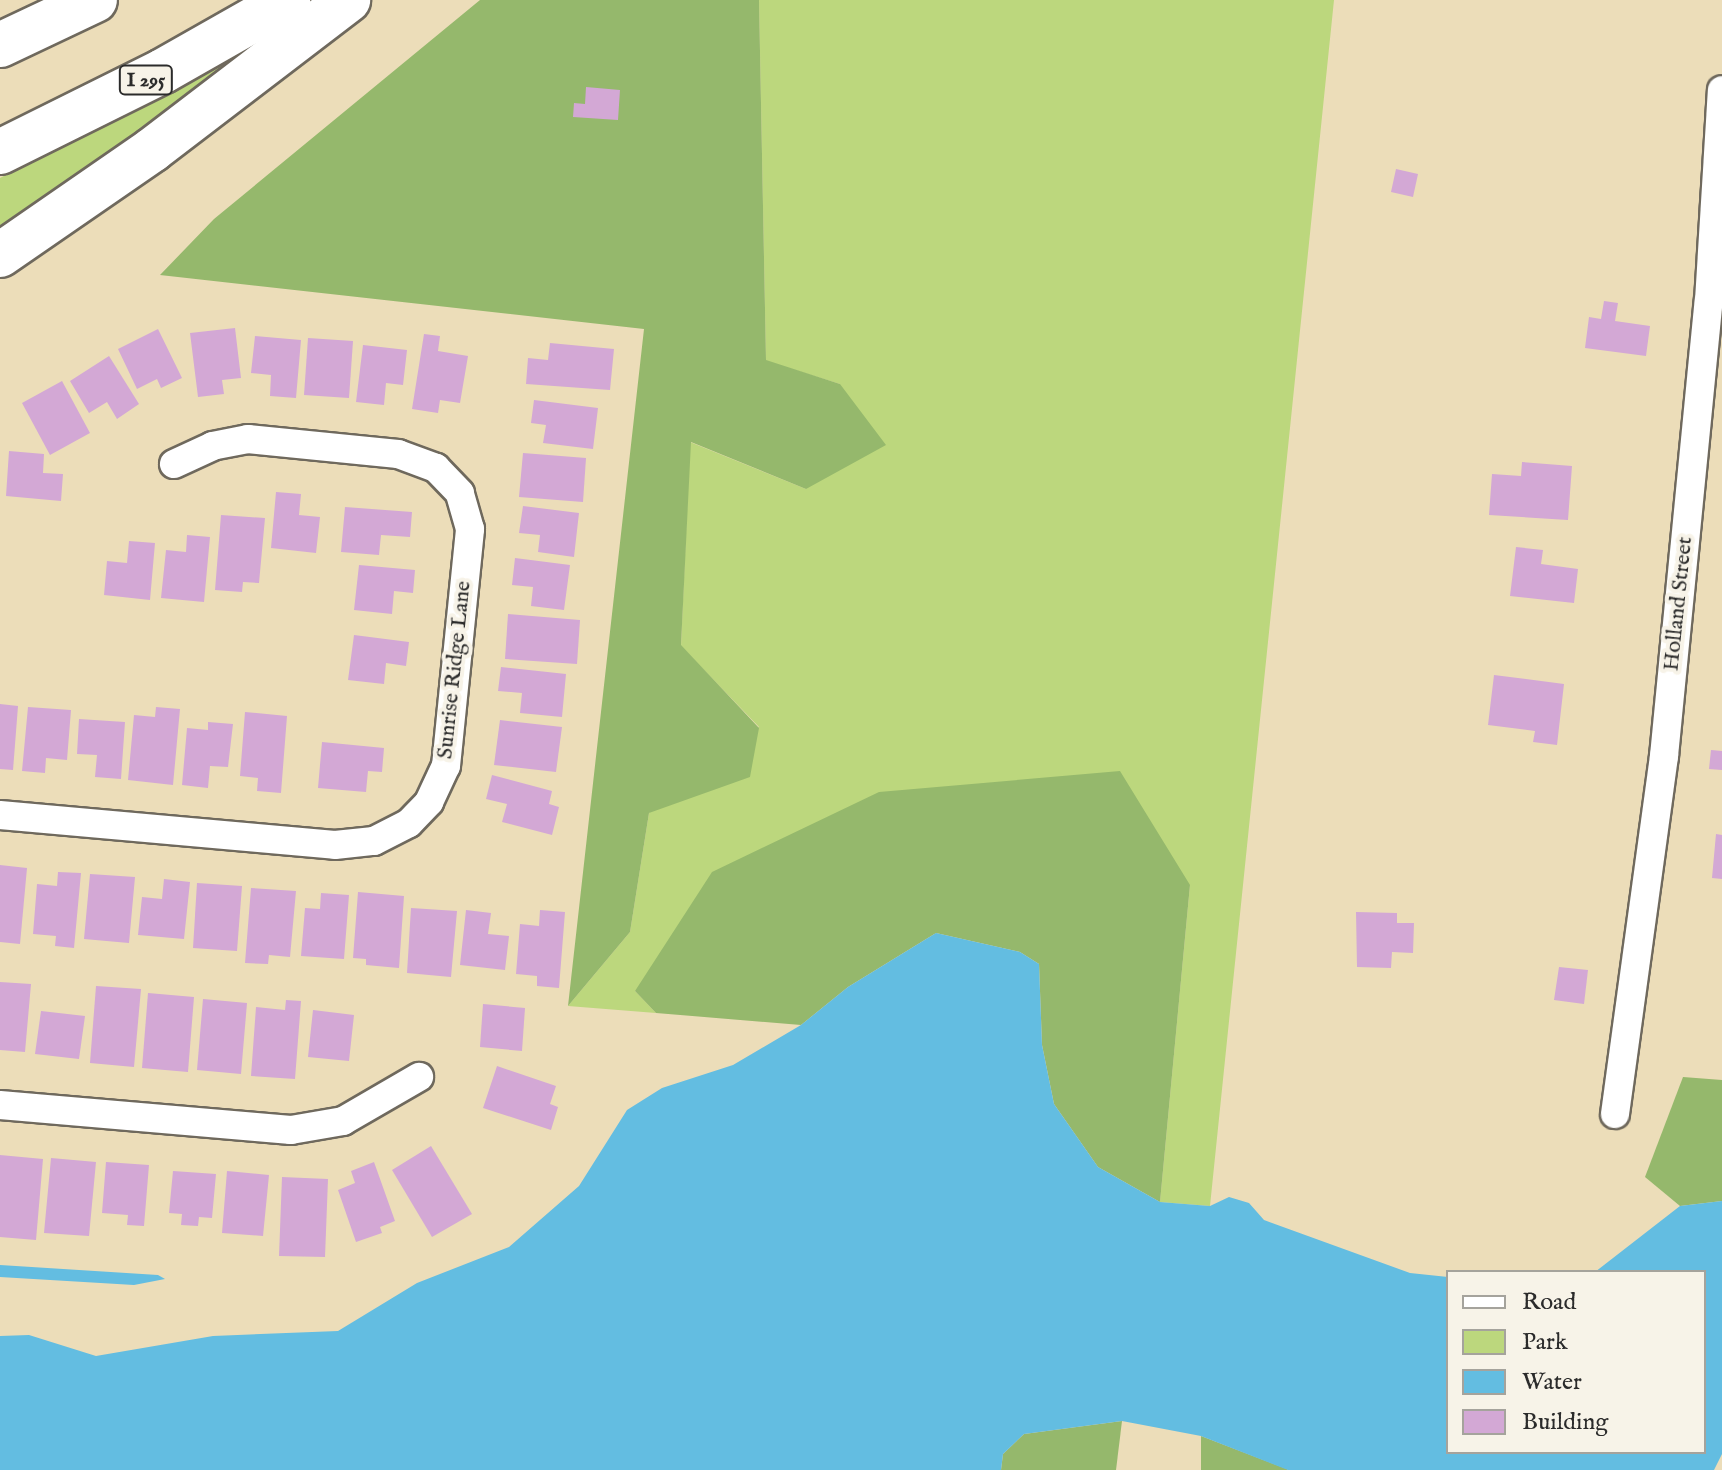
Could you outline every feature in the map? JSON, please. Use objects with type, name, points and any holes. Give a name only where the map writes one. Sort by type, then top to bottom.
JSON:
[{"type":"highway","points":[[0,45],[95,0]]},
{"type":"highway","name":"I 295","points":[[0,152],[176,65],[288,0]]},
{"type":"highway","points":[[0,255],[152,150],[348,0]]},
{"type":"street","name":"Holland Street","points":[[1615,1114],[1664,756],[1709,301],[1722,90]]},
{"type":"street","name":"Sunrise Ridge Lane","points":[[0,815],[335,845],[374,841],[409,823],[429,802],[446,766],[470,529],[460,493],[436,468],[383,452],[248,439],[213,446],[174,464]]},
{"type":"street","points":[[0,1105],[291,1130],[343,1121],[419,1077]]},
{"type":"green space","points":[[480,0],[759,0],[766,360],[840,384],[886,445],[806,489],[691,442],[681,645],[759,728],[750,777],[649,813],[630,932],[568,1006],[644,329],[160,275],[214,219]]},
{"type":"green space","points":[[759,0],[1334,0],[1210,1206],[1160,1202],[1190,885],[635,991],[656,1013],[568,1006],[630,932],[649,813],[759,727],[681,646],[690,442],[806,489],[840,384],[766,361]]},
{"type":"green space","points":[[287,27],[0,243],[0,178]]},
{"type":"green space","points":[[1120,771],[1190,885],[1160,1202],[1098,1167],[1054,1104],[1042,1045],[1039,964],[1020,952],[936,933],[848,987],[801,1025],[656,1013],[635,991],[712,872],[879,792]]},
{"type":"green space","points":[[1683,1077],[1722,1080],[1722,1201],[1680,1206],[1645,1177]]},
{"type":"green space","points":[[1122,1421],[1116,1470],[1001,1470],[1003,1454],[1024,1434]]},
{"type":"green space","points":[[1201,1436],[1287,1469],[1288,1470],[1201,1470]]},
{"type":"water","points":[[936,933],[1020,952],[1039,964],[1042,1045],[1054,1104],[1098,1167],[1160,1202],[1210,1206],[1229,1197],[1249,1203],[1264,1220],[1410,1273],[1446,1277],[1446,1454],[1706,1454],[1706,1270],[1598,1270],[1680,1206],[1722,1201],[1722,1454],[1714,1470],[1288,1470],[1201,1436],[1122,1421],[1024,1434],[1003,1454],[1001,1470],[0,1470],[0,1336],[29,1335],[96,1356],[213,1336],[338,1331],[417,1283],[509,1247],[579,1186],[627,1110],[662,1088],[733,1065],[801,1025],[848,987]]},
{"type":"water","points":[[0,1265],[158,1275],[165,1279],[134,1285],[0,1277]]},
{"type":"building","points":[[586,87],[620,90],[618,120],[573,117],[574,103],[585,104]]},
{"type":"building","points":[[1396,169],[1418,174],[1413,197],[1391,192]]},
{"type":"building","points":[[1604,301],[1618,303],[1615,321],[1650,326],[1646,356],[1585,348],[1589,317],[1601,319]]},
{"type":"building","points":[[235,328],[241,378],[222,380],[224,394],[198,397],[190,333]]},
{"type":"building","points":[[158,329],[182,378],[161,388],[157,379],[137,389],[118,349]]},
{"type":"building","points":[[424,334],[440,336],[438,351],[468,356],[460,403],[440,400],[438,413],[412,409]]},
{"type":"building","points":[[255,336],[301,340],[296,398],[270,396],[271,375],[251,373]]},
{"type":"building","points":[[308,338],[353,341],[349,398],[304,395]]},
{"type":"building","points":[[550,343],[614,349],[610,390],[526,384],[528,358],[548,360]]},
{"type":"building","points":[[363,345],[407,350],[403,385],[386,383],[384,405],[356,402]]},
{"type":"building","points":[[109,356],[139,404],[117,419],[107,402],[89,413],[70,381]]},
{"type":"building","points":[[62,381],[90,433],[50,455],[22,403]]},
{"type":"building","points":[[534,400],[598,408],[593,449],[543,443],[546,425],[531,423]]},
{"type":"building","points":[[9,451],[44,454],[43,473],[63,474],[61,501],[6,496]]},
{"type":"building","points":[[523,453],[586,458],[583,502],[519,497]]},
{"type":"building","points":[[1522,462],[1572,466],[1568,520],[1489,515],[1492,474],[1521,476]]},
{"type":"building","points":[[276,492],[301,494],[299,515],[320,517],[316,553],[271,548]]},
{"type":"building","points":[[523,506],[579,513],[574,557],[538,552],[540,535],[519,533]]},
{"type":"building","points":[[345,507],[412,512],[410,537],[381,535],[379,555],[341,552]]},
{"type":"building","points":[[221,515],[265,518],[259,583],[243,582],[242,592],[215,590]]},
{"type":"building","points":[[187,535],[210,537],[204,602],[161,598],[166,550],[186,552]]},
{"type":"building","points":[[129,541],[155,543],[150,600],[104,595],[107,561],[127,563]]},
{"type":"building","points":[[1516,547],[1543,550],[1541,564],[1578,569],[1574,603],[1510,596]]},
{"type":"building","points":[[515,558],[570,565],[564,610],[531,606],[533,587],[512,585]]},
{"type":"building","points":[[359,565],[415,570],[413,593],[394,591],[392,614],[354,610]]},
{"type":"building","points":[[508,614],[580,620],[577,664],[505,659]]},
{"type":"building","points":[[354,635],[409,642],[406,666],[386,663],[384,684],[348,680]]},
{"type":"building","points":[[501,667],[566,674],[562,717],[520,713],[522,693],[498,691]]},
{"type":"building","points":[[1494,675],[1564,684],[1557,745],[1533,742],[1535,731],[1488,725]]},
{"type":"building","points":[[0,704],[18,706],[13,770],[0,769]]},
{"type":"building","points":[[28,707],[71,710],[67,760],[46,758],[45,773],[22,771]]},
{"type":"building","points":[[156,707],[180,709],[173,785],[128,780],[134,715],[155,717]]},
{"type":"building","points":[[245,712],[287,716],[281,793],[257,791],[258,778],[240,776]]},
{"type":"building","points":[[79,719],[125,722],[121,779],[95,777],[97,755],[77,754]]},
{"type":"building","points":[[500,720],[562,727],[556,772],[494,765]]},
{"type":"building","points":[[208,722],[233,724],[228,767],[210,766],[208,788],[182,785],[187,728],[208,730]]},
{"type":"building","points":[[322,742],[384,748],[382,772],[368,771],[366,792],[318,788]]},
{"type":"building","points":[[1711,750],[1722,751],[1722,770],[1709,769]]},
{"type":"building","points":[[492,775],[552,791],[549,804],[559,807],[552,835],[502,822],[507,804],[486,799]]},
{"type":"building","points":[[1716,834],[1722,835],[1722,879],[1712,878]]},
{"type":"building","points":[[0,865],[27,868],[20,944],[0,942]]},
{"type":"building","points":[[58,872],[81,873],[74,948],[55,946],[56,936],[33,934],[37,884],[57,886]]},
{"type":"building","points":[[90,874],[135,877],[129,943],[84,939]]},
{"type":"building","points":[[164,879],[190,882],[184,939],[138,935],[142,897],[162,899]]},
{"type":"building","points":[[197,883],[242,886],[237,951],[193,948]]},
{"type":"building","points":[[251,888],[296,891],[290,957],[269,955],[268,964],[245,963]]},
{"type":"building","points":[[358,892],[404,896],[399,968],[366,965],[366,959],[353,958]]},
{"type":"building","points":[[321,893],[349,895],[344,959],[301,956],[305,908],[320,909]]},
{"type":"building","points":[[411,908],[457,911],[451,977],[407,973]]},
{"type":"building","points":[[466,910],[491,913],[488,934],[509,936],[505,970],[460,965]]},
{"type":"building","points":[[540,910],[565,912],[559,988],[537,986],[537,976],[516,974],[520,924],[539,926]]},
{"type":"building","points":[[1356,912],[1397,913],[1397,923],[1414,923],[1413,953],[1392,952],[1391,968],[1357,967]]},
{"type":"building","points":[[1559,967],[1588,970],[1584,1004],[1554,1000]]},
{"type":"building","points":[[0,982],[31,984],[25,1052],[0,1050]]},
{"type":"building","points":[[96,986],[141,989],[134,1067],[90,1063]]},
{"type":"building","points":[[148,993],[194,997],[188,1072],[142,1068]]},
{"type":"building","points":[[203,999],[247,1003],[241,1074],[197,1070]]},
{"type":"building","points":[[286,1000],[301,1001],[295,1079],[251,1076],[256,1007],[285,1010]]},
{"type":"building","points":[[483,1004],[525,1008],[522,1051],[480,1047]]},
{"type":"building","points":[[313,1010],[354,1015],[349,1061],[308,1057]]},
{"type":"building","points":[[41,1011],[85,1016],[79,1059],[35,1054]]},
{"type":"building","points":[[497,1066],[556,1086],[550,1104],[558,1107],[551,1130],[483,1108]]},
{"type":"building","points":[[431,1146],[472,1214],[432,1237],[392,1170]]},
{"type":"building","points":[[0,1155],[43,1159],[36,1240],[0,1237]]},
{"type":"building","points":[[51,1158],[96,1162],[89,1236],[44,1233]]},
{"type":"building","points":[[106,1162],[149,1165],[144,1226],[127,1225],[128,1215],[102,1213]]},
{"type":"building","points":[[374,1162],[395,1221],[380,1227],[382,1233],[356,1242],[338,1190],[355,1183],[351,1171]]},
{"type":"building","points":[[173,1171],[216,1174],[212,1218],[199,1217],[198,1226],[181,1225],[182,1214],[169,1213]]},
{"type":"building","points":[[227,1171],[269,1175],[263,1236],[222,1233]]},
{"type":"building","points":[[282,1177],[328,1179],[325,1257],[279,1256]]}]
